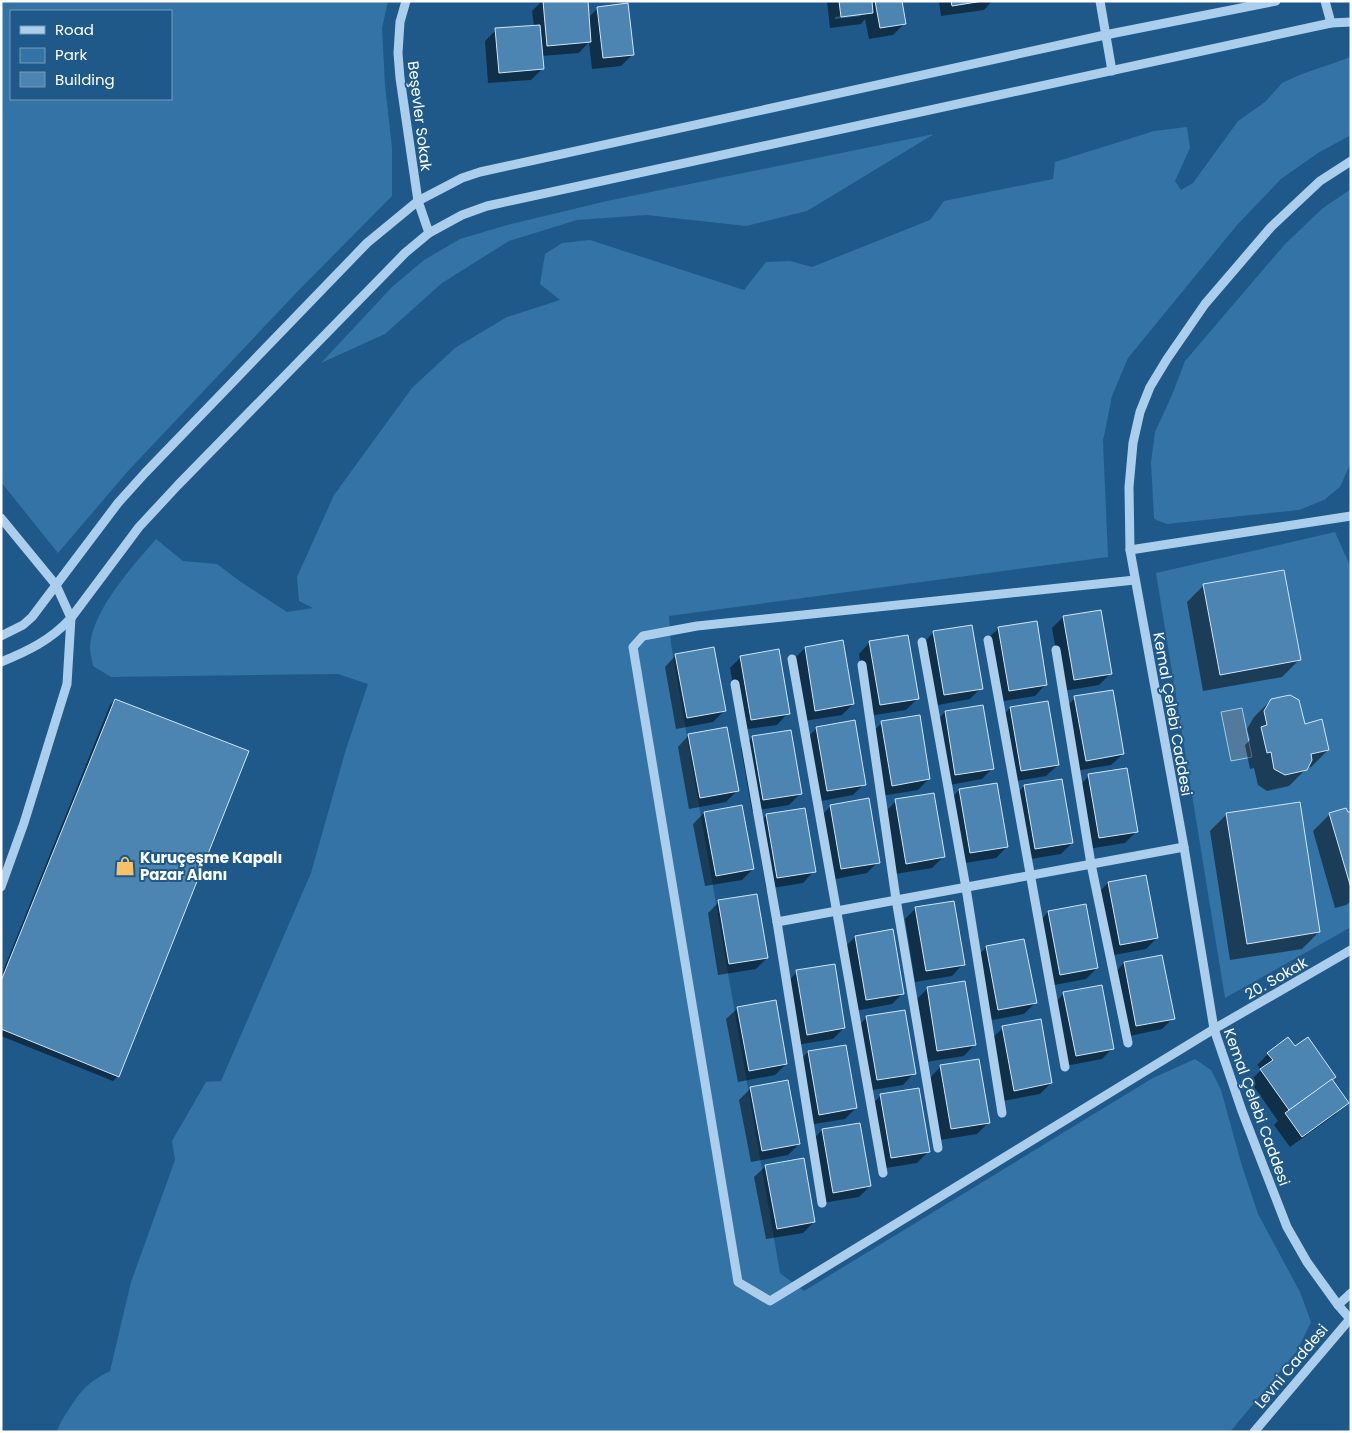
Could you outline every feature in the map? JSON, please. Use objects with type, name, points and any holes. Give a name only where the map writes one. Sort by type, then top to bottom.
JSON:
[{"type":"street","name":"Beşevler Sokak","points":[[406,1],[400,22],[399,70],[418,201],[429,233]]},
{"type":"street","points":[[1100,1],[1104,35],[1112,71]]},
{"type":"street","points":[[1,636],[32,617],[118,503],[144,473],[367,242],[418,201],[462,178],[480,172],[1104,35],[1276,1]]},
{"type":"street","points":[[1325,1],[1331,23]]},
{"type":"street","points":[[1,662],[38,646],[61,629],[139,527],[178,485],[405,253],[429,233],[462,215],[487,206],[1331,23],[1351,22]]},
{"type":"street","name":"Kemal Çelebi Caddesi","points":[[1350,1319],[1307,1262],[1287,1227],[1242,1111],[1214,1029],[1184,847],[1130,550],[1129,487],[1133,443],[1140,412],[1150,387],[1167,359],[1205,304],[1271,227],[1320,181],[1351,161]]},
{"type":"street","points":[[1130,550],[1351,516]]},
{"type":"street","points":[[1,518],[56,585],[71,618],[66,684],[24,823],[1,887]]},
{"type":"street","name":"20. Sokak","points":[[1135,580],[697,626],[643,636],[632,647],[738,1282],[770,1301],[1214,1029],[1351,950]]},
{"type":"street","points":[[988,640],[1064,1067]]},
{"type":"street","points":[[922,642],[966,888],[1002,1113]]},
{"type":"street","points":[[1056,650],[1090,864],[1128,1043]]},
{"type":"street","points":[[792,659],[883,1173]]},
{"type":"street","points":[[862,665],[896,899],[938,1148]]},
{"type":"street","points":[[735,684],[777,922],[822,1203]]},
{"type":"street","points":[[777,922],[1184,847]]},
{"type":"street","points":[[1338,1305],[1351,1293]]},
{"type":"street","name":"Levni Caddesi","points":[[1254,1432],[1350,1319]]},
{"type":"green space","points":[[1,1],[388,1],[382,28],[385,85],[392,148],[392,196],[296,293],[128,471],[58,553],[1,482]]},
{"type":"green space","points":[[1351,57],[1351,135],[1318,153],[1281,179],[1237,225],[1128,358],[1112,396],[1103,441],[1108,557],[669,616],[671,644],[780,1273],[804,1291],[1153,1078],[1195,1059],[1211,1070],[1221,1090],[1242,1166],[1258,1214],[1300,1292],[1311,1322],[1297,1351],[1230,1432],[57,1432],[63,1419],[81,1392],[96,1379],[110,1371],[131,1282],[175,1160],[172,1141],[206,1082],[221,1081],[311,873],[346,749],[368,684],[338,674],[111,677],[93,666],[90,647],[92,633],[98,618],[115,589],[156,539],[183,561],[217,564],[287,612],[313,608],[299,601],[297,577],[334,495],[412,388],[455,348],[507,317],[560,300],[540,284],[545,254],[562,243],[590,240],[744,290],[766,262],[790,261],[812,267],[930,220],[944,201],[1053,179],[1055,162],[1154,131],[1187,127],[1190,148],[1175,181],[1181,190],[1193,183],[1238,121],[1265,102],[1282,83]]},
{"type":"green space","points":[[934,134],[807,211],[746,226],[646,215],[577,220],[509,241],[442,283],[385,334],[321,363],[392,287],[424,260],[460,239],[507,225],[607,201]]},
{"type":"green space","points":[[1351,189],[1351,462],[1340,487],[1324,500],[1299,510],[1167,524],[1154,519],[1151,462],[1155,432],[1185,361],[1286,243],[1323,208]]},
{"type":"green space","points":[[1335,532],[1351,568],[1351,927],[1225,998],[1156,573]]},
{"type":"shaded area","points":[[1242,708],[1252,757],[1231,761],[1221,712]]},
{"type":"building","points":[[543,1],[588,1],[591,42],[547,46]]},
{"type":"building","points":[[839,1],[872,1],[873,13],[841,17]]},
{"type":"building","points":[[875,1],[902,1],[906,24],[880,28]]},
{"type":"building","points":[[951,1],[983,1],[952,6]]},
{"type":"building","points":[[628,3],[634,55],[603,58],[597,7]]},
{"type":"building","points":[[540,25],[544,69],[499,73],[495,28]]},
{"type":"building","points":[[1284,570],[1301,660],[1220,675],[1203,584]]},
{"type":"building","points":[[1101,610],[1112,674],[1074,680],[1063,616]]},
{"type":"building","points":[[1037,621],[1047,685],[1009,691],[998,627]]},
{"type":"building","points":[[972,625],[983,689],[944,695],[933,631]]},
{"type":"building","points":[[908,635],[919,699],[880,705],[869,641]]},
{"type":"building","points":[[843,640],[854,704],[815,711],[805,647]]},
{"type":"building","points":[[714,647],[726,711],[687,718],[675,654]]},
{"type":"building","points":[[779,649],[790,714],[751,720],[740,656]]},
{"type":"building","points":[[1113,690],[1124,754],[1086,761],[1074,696]]},
{"type":"building","points":[[1290,695],[1299,700],[1305,724],[1322,719],[1329,750],[1311,754],[1312,760],[1307,770],[1285,775],[1274,769],[1271,752],[1267,753],[1261,727],[1267,725],[1264,711],[1271,699]]},
{"type":"building","name":"Kuruçeşme Kapalı Pazar Alanı","points":[[115,699],[249,751],[119,1077],[1,1029],[1,981]]},
{"type":"building","points":[[1048,701],[1059,765],[1021,771],[1010,707]]},
{"type":"building","points":[[983,705],[994,769],[955,775],[945,711]]},
{"type":"building","points":[[920,715],[930,779],[892,786],[881,721]]},
{"type":"building","points":[[855,720],[866,785],[827,791],[816,727]]},
{"type":"building","points":[[727,727],[739,791],[700,798],[688,734]]},
{"type":"building","points":[[791,730],[802,794],[763,800],[752,736]]},
{"type":"building","points":[[1127,768],[1138,832],[1099,838],[1088,774]]},
{"type":"building","points":[[1062,779],[1073,843],[1035,849],[1024,785]]},
{"type":"building","points":[[997,783],[1008,847],[970,853],[959,789]]},
{"type":"building","points":[[934,793],[945,857],[906,864],[895,799]]},
{"type":"building","points":[[869,798],[880,863],[841,869],[830,805]]},
{"type":"building","points":[[1300,802],[1320,932],[1247,944],[1226,813]]},
{"type":"building","points":[[742,805],[754,869],[716,876],[704,812]]},
{"type":"building","points":[[805,808],[816,872],[777,878],[766,814]]},
{"type":"building","points":[[1346,808],[1348,812],[1351,812],[1351,888],[1329,813]]},
{"type":"building","points":[[1146,875],[1158,938],[1120,945],[1108,882]]},
{"type":"building","points":[[757,894],[768,958],[729,964],[718,900]]},
{"type":"building","points":[[954,901],[965,965],[926,971],[915,907]]},
{"type":"building","points":[[1086,904],[1098,968],[1060,975],[1048,911]]},
{"type":"building","points":[[893,929],[904,994],[866,1000],[855,936]]},
{"type":"building","points":[[1024,939],[1037,1003],[998,1010],[986,946]]},
{"type":"building","points":[[1162,955],[1175,1019],[1136,1026],[1124,962]]},
{"type":"building","points":[[835,964],[845,1028],[807,1035],[796,970]]},
{"type":"building","points":[[965,981],[976,1045],[937,1051],[927,987]]},
{"type":"building","points":[[1102,985],[1114,1049],[1076,1056],[1063,992]]},
{"type":"building","points":[[776,1000],[787,1064],[749,1071],[737,1007]]},
{"type":"building","points":[[905,1010],[916,1074],[877,1080],[866,1016]]},
{"type":"building","points":[[1041,1019],[1052,1083],[1014,1091],[1002,1026]]},
{"type":"building","points":[[1288,1037],[1295,1046],[1308,1037],[1336,1077],[1289,1110],[1260,1069],[1273,1060],[1267,1053]]},
{"type":"building","points":[[846,1045],[857,1108],[819,1115],[808,1051]]},
{"type":"building","points":[[979,1059],[990,1123],[951,1129],[940,1065]]},
{"type":"building","points":[[1332,1079],[1349,1103],[1302,1137],[1285,1113]]},
{"type":"building","points":[[788,1080],[800,1144],[762,1151],[750,1087]]},
{"type":"building","points":[[919,1088],[930,1152],[891,1158],[880,1094]]},
{"type":"building","points":[[860,1123],[871,1186],[833,1193],[822,1129]]},
{"type":"building","points":[[804,1158],[815,1222],[777,1229],[765,1165]]},
{"type":"place","name":"Kuruçeşme Kapalı Pazar Alanı","points":[[125,866]]}]
